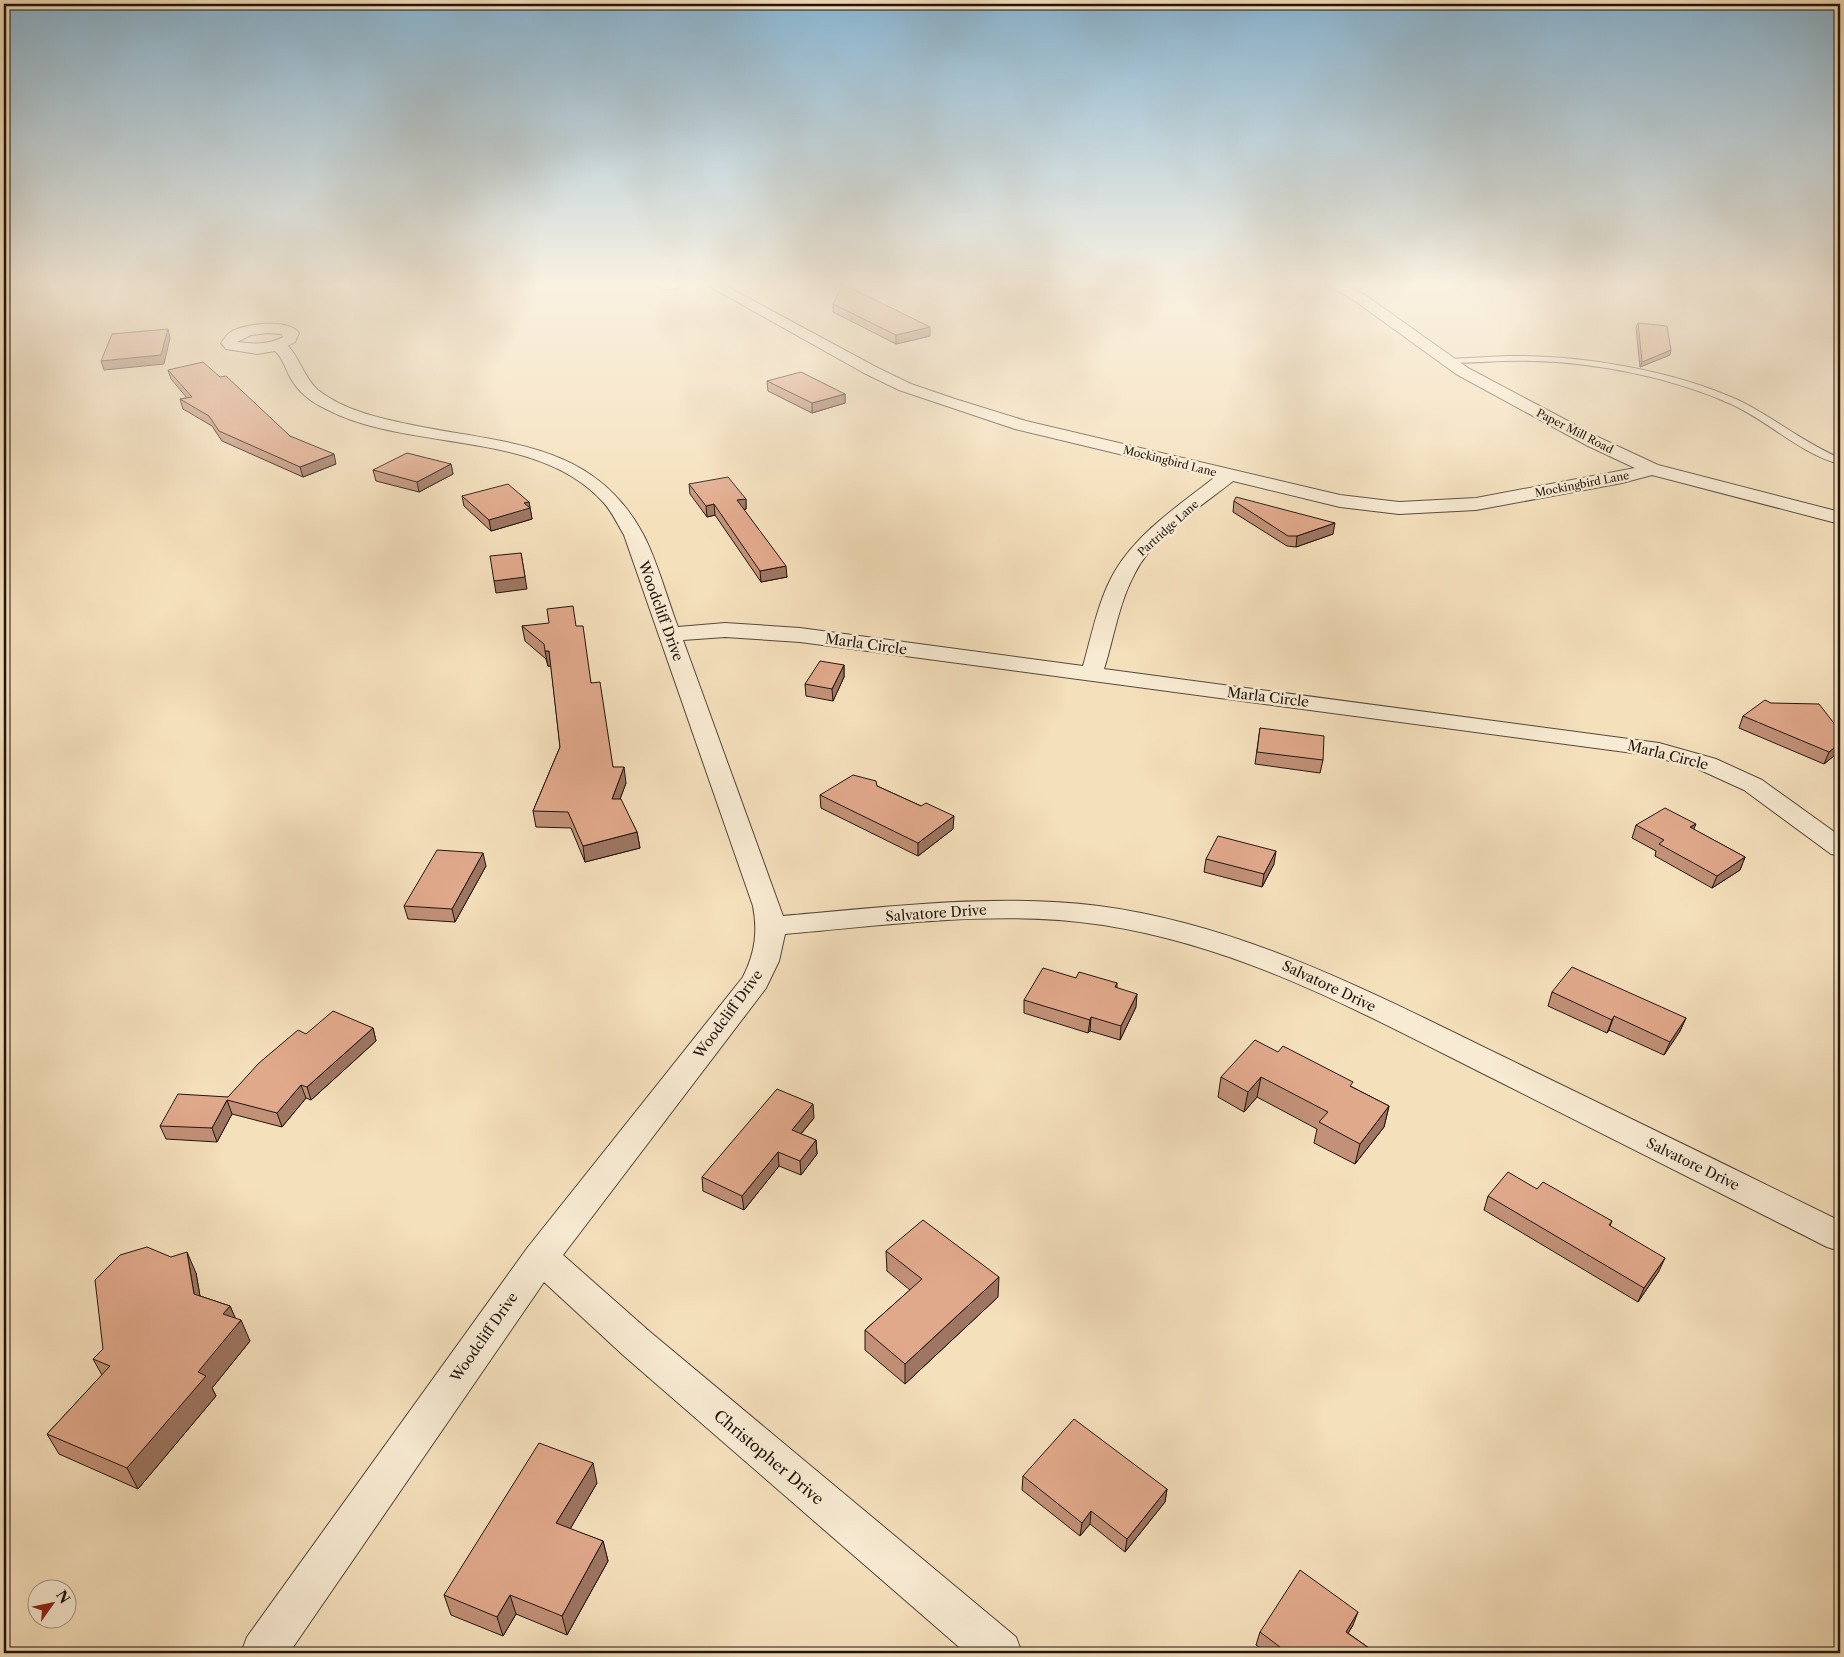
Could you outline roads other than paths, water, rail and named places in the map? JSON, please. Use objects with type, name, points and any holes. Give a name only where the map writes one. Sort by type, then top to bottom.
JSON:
[{"type":"street","name":"Woodcliff Drive","points":[[263,1653],[541,1257],[756,981],[770,953],[772,926],[767,906],[628,522],[613,500],[593,482],[566,467],[532,453],[493,444],[396,427],[343,411],[319,398],[302,382],[292,362]]},
{"type":"street","name":"Mockingbird Lane","points":[[856,362],[931,397],[1021,425],[1349,503],[1420,508],[1491,502],[1622,478],[1652,469]]},
{"type":"street","name":"Paper Mill Road","points":[[1451,362],[1462,371],[1594,442],[1652,469],[1840,518]]},
{"type":"street","name":"Partridge Lane","points":[[1091,674],[1118,588],[1134,559],[1155,537],[1229,475]]},
{"type":"street","name":"Marla Circle","points":[[669,634],[725,630],[770,632],[1650,748],[1707,764],[1753,784],[1840,848]]},
{"type":"street","name":"Salvatore Drive","points":[[772,926],[979,909],[1024,909],[1070,912],[1123,920],[1230,944],[1280,962],[1330,984],[1840,1237]]},
{"type":"street","name":"Christopher Drive","points":[[541,1257],[636,1343],[1000,1653]]},
{"type":"lane","points":[[1566,362],[1671,381],[1708,392],[1735,403],[1822,454],[1840,462]]}]
